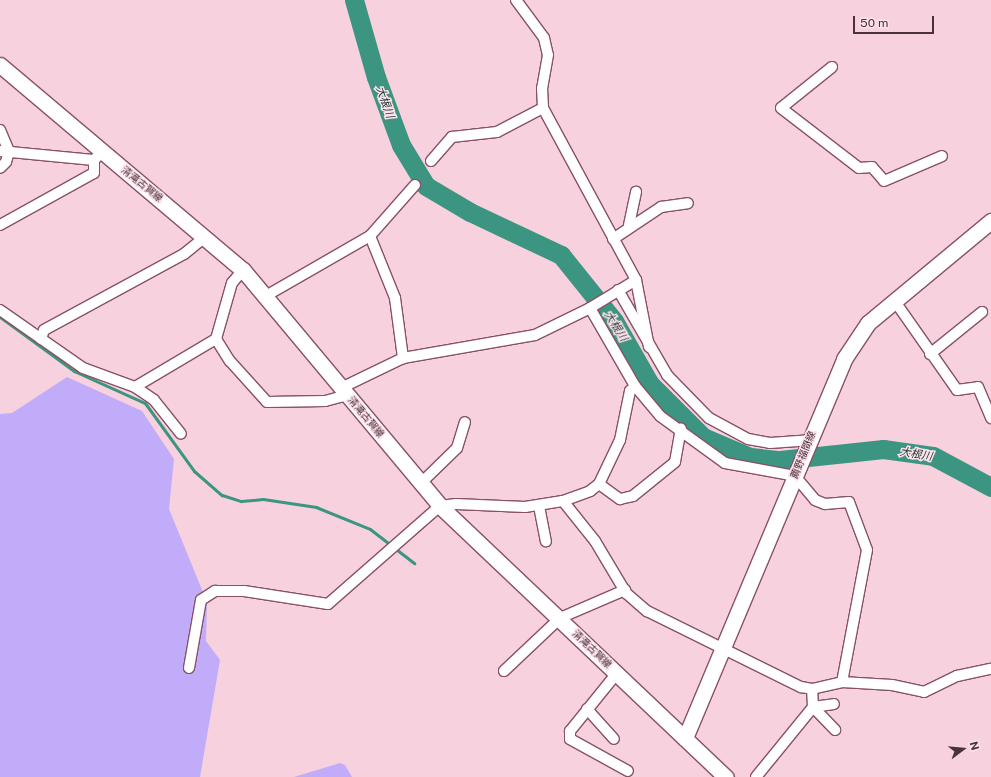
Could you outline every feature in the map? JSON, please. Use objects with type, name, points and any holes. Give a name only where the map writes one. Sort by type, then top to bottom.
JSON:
[{"type":"main road","name":"清滝古賀線","points":[[0,65],[98,156],[206,236],[243,270],[440,506],[560,618],[726,777]]},
{"type":"main road","name":"薦野福間線","points":[[685,738],[844,359],[868,323],[991,221]]},
{"type":"street","points":[[516,0],[544,38],[548,55],[542,88],[543,108],[636,280],[649,347]]},
{"type":"street","points":[[832,67],[781,108],[806,124],[859,168],[872,167],[884,181],[942,156]]},
{"type":"street","points":[[430,160],[452,137],[497,132],[543,108]]},
{"type":"street","points":[[0,130],[6,162],[0,168]]},
{"type":"street","points":[[0,225],[94,173],[98,156],[4,151]]},
{"type":"street","points":[[264,297],[370,236],[415,185]]},
{"type":"street","points":[[629,225],[636,192]]},
{"type":"street","points":[[613,239],[629,225],[661,206],[688,203]]},
{"type":"street","points":[[41,338],[44,330],[184,254],[206,236]]},
{"type":"street","points":[[370,236],[395,298],[403,358]]},
{"type":"street","points":[[135,387],[216,339],[232,283],[243,270]]},
{"type":"street","points":[[216,339],[234,367],[267,402],[325,402],[403,358],[535,335],[590,308],[636,280]]},
{"type":"street","points":[[618,290],[649,347],[671,380],[724,428],[748,439],[770,443],[809,440]]},
{"type":"street","points":[[894,300],[930,354],[957,390],[978,387],[990,413]]},
{"type":"street","points":[[590,308],[635,386],[660,416],[681,429],[725,463],[796,472],[814,500],[825,504],[849,502],[867,550],[842,682]]},
{"type":"street","points":[[0,310],[83,368],[135,387],[154,400],[181,434]]},
{"type":"street","points":[[930,354],[982,312]]},
{"type":"street","points":[[189,668],[201,600],[215,591],[244,591],[328,604],[440,506],[539,506],[563,502],[600,484],[620,440],[630,391],[635,386]]},
{"type":"street","points":[[421,483],[456,448],[465,422]]},
{"type":"street","points":[[600,484],[620,499],[633,496],[675,462],[681,429]]},
{"type":"street","points":[[563,502],[595,541],[624,590],[647,611],[722,650],[812,689],[842,682],[924,692],[957,676],[991,669]]},
{"type":"street","points":[[539,506],[546,541]]},
{"type":"street","points":[[504,671],[560,618],[624,590]]},
{"type":"street","points":[[617,673],[570,731],[570,739],[628,770]]},
{"type":"street","points":[[812,689],[813,707],[835,730]]},
{"type":"street","points":[[756,777],[813,707],[834,704]]},
{"type":"street","points":[[588,709],[614,738]]},
{"type":"shaded area","points":[[67,377],[142,411],[174,459],[169,509],[207,602],[206,641],[220,660],[200,777],[0,777],[0,414],[12,413]]},
{"type":"shaded area","points":[[340,763],[345,765],[352,777],[294,777]]},
{"type":"waterway","name":"大根川","points":[[354,0],[376,77],[401,145],[426,186],[470,212],[561,255],[614,321],[650,384],[703,437],[750,457],[780,460],[883,449],[933,456],[991,487]]},
{"type":"waterway","points":[[0,317],[74,371],[145,403],[194,471],[222,495],[241,501],[263,499],[316,507],[370,529],[414,563]]}]
